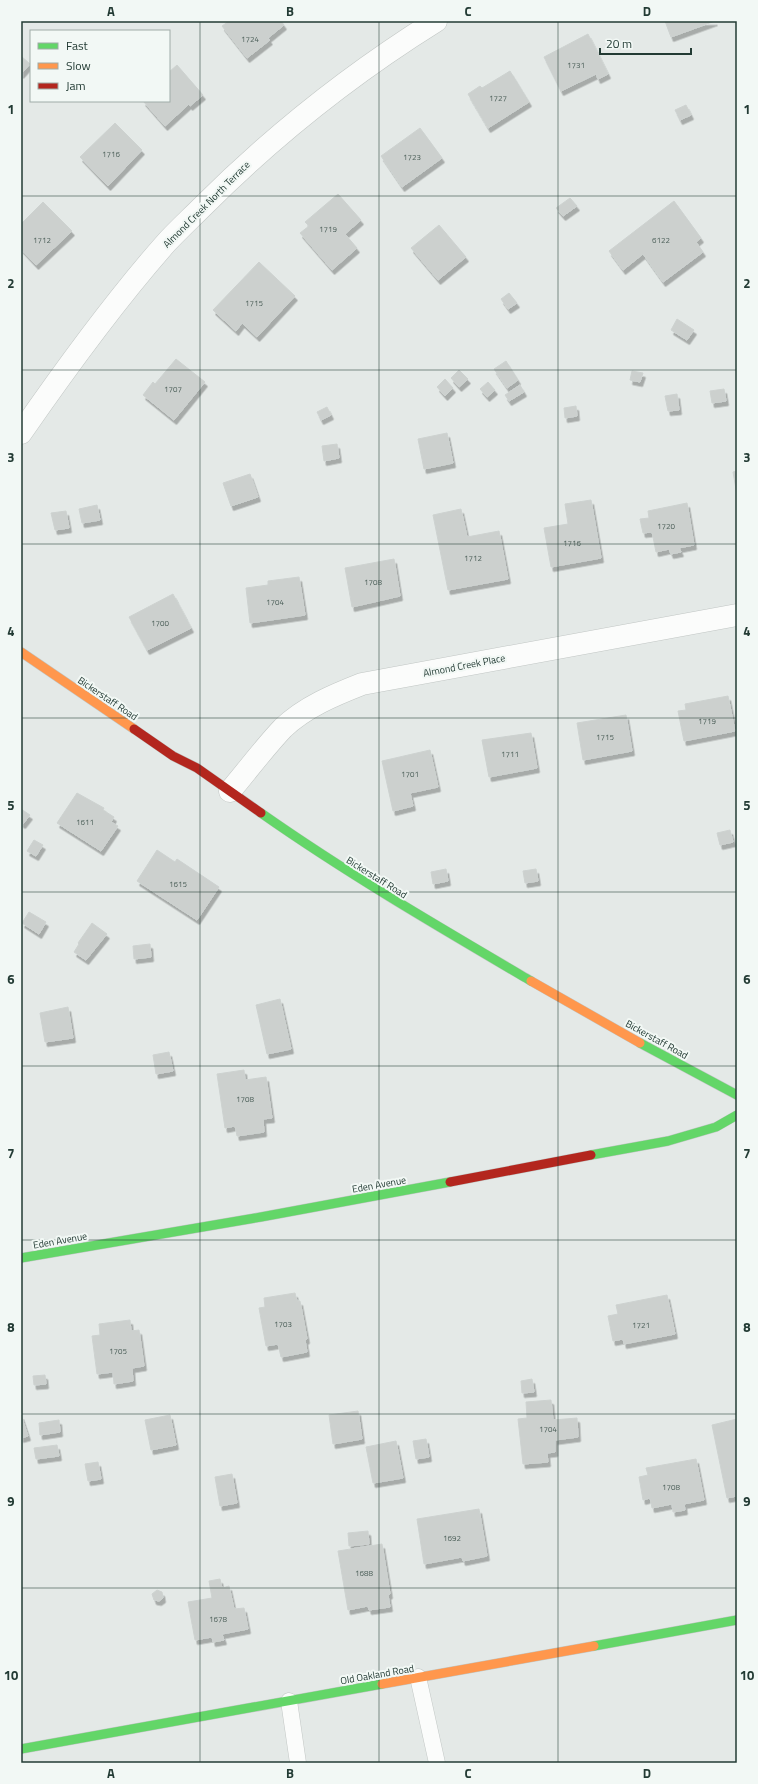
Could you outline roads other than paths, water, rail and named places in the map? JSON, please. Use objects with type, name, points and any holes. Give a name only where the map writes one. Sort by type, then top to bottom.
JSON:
[{"type":"street","name":"Almond Creek North Terrace","points":[[21,433],[66,368],[125,291],[167,242],[230,179],[276,137],[310,109],[396,46],[436,21]]},
{"type":"street","name":"Almond Creek Place","points":[[230,791],[283,728],[297,717],[326,699],[362,684],[737,615]]},
{"type":"street","name":"Bickerstaff Road","points":[[21,652],[173,756],[197,768],[305,844],[389,898],[574,1008],[737,1095]]},
{"type":"street","name":"Eden Avenue","points":[[21,1258],[269,1215],[668,1142],[716,1127],[737,1115]]},
{"type":"street","name":"Old Oakland Road","points":[[21,1749],[737,1620]]},
{"type":"lane","points":[[418,1677],[437,1763]]},
{"type":"lane","points":[[289,1701],[298,1763]]}]
